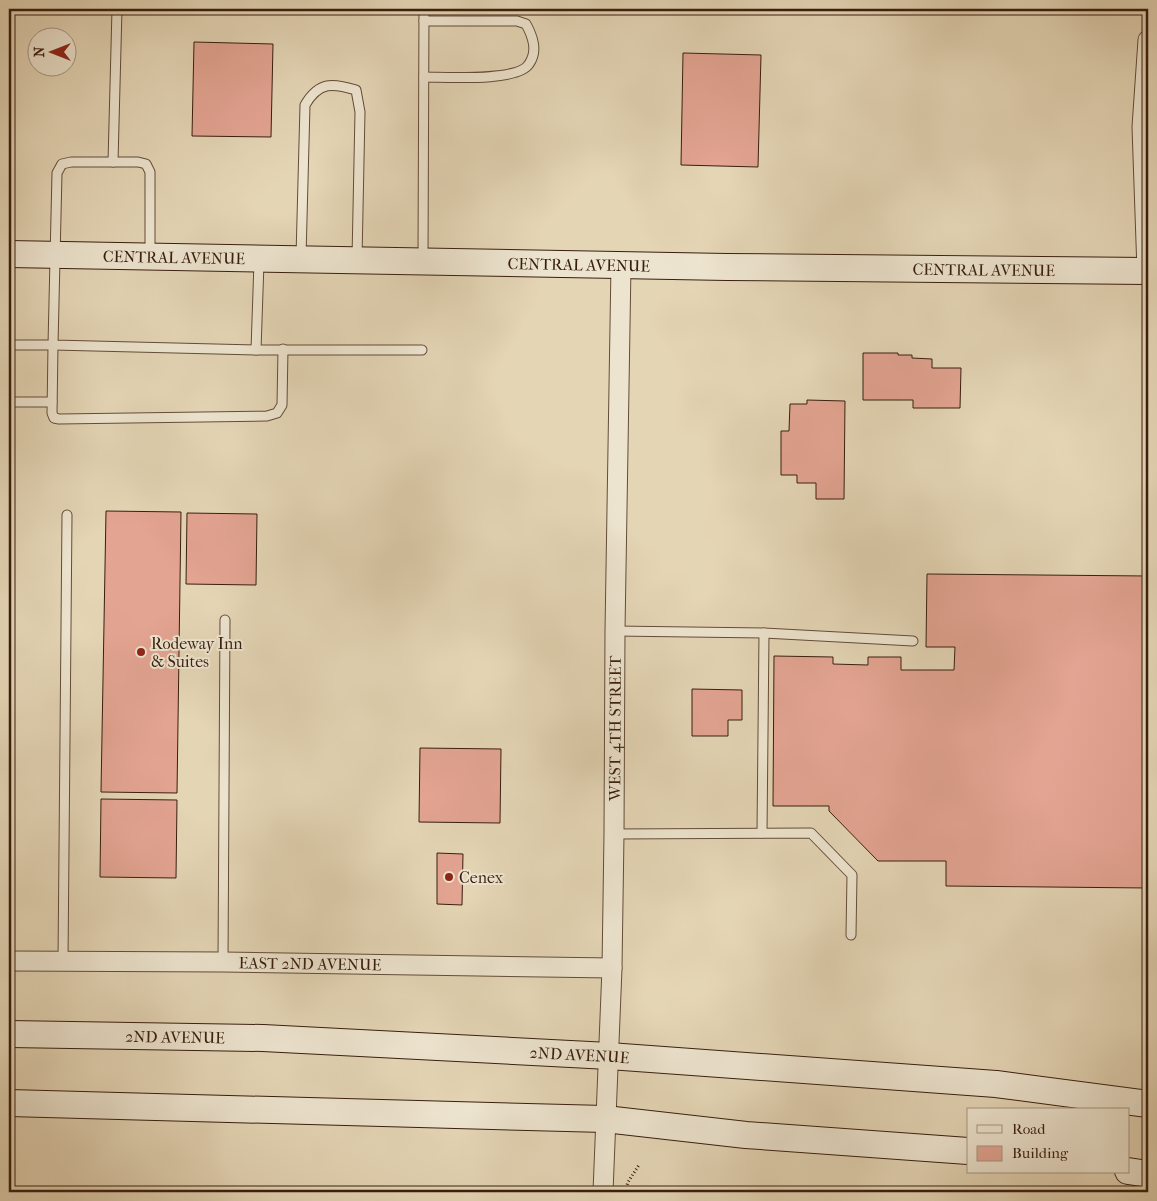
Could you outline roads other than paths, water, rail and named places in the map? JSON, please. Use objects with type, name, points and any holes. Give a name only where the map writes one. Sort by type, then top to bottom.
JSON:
[{"type":"main road","name":"CENTRAL AVENUE","points":[[9,254],[621,265],[1147,271]]},
{"type":"main road","name":"2ND AVENUE","points":[[9,1034],[263,1038],[609,1056],[996,1084],[1148,1104]]},
{"type":"main road","points":[[9,1103],[605,1119],[746,1135],[967,1151]]},
{"type":"main road","points":[[1130,1171],[1148,1174]]},
{"type":"street","points":[[1147,271],[1142,126],[1148,40]]},
{"type":"street","name":"WEST 4TH STREET","points":[[603,1192],[612,968],[621,265]]},
{"type":"street","name":"EAST 2ND AVENUE","points":[[9,961],[612,968]]},
{"type":"lane","points":[[113,162],[117,9]]},
{"type":"lane","points":[[423,262],[424,9]]},
{"type":"lane","points":[[424,21],[517,21],[526,24],[534,39],[534,51],[529,65],[518,72],[495,77],[424,77]]},
{"type":"lane","points":[[301,260],[305,105],[311,94],[323,86],[340,86],[356,90],[360,112],[357,261]]},
{"type":"lane","points":[[150,257],[150,172],[146,164],[138,162],[71,162],[62,164],[57,173],[52,402],[54,418],[267,416],[277,413],[282,405],[283,349]]},
{"type":"lane","points":[[256,350],[259,259]]},
{"type":"lane","points":[[9,345],[256,350],[422,350]]},
{"type":"lane","points":[[9,402],[52,402]]},
{"type":"lane","points":[[9,434],[9,692]]},
{"type":"lane","points":[[63,961],[67,515]]},
{"type":"lane","points":[[223,962],[225,620]]},
{"type":"lane","points":[[615,631],[764,634],[913,641]]},
{"type":"lane","points":[[762,833],[764,634]]},
{"type":"lane","points":[[614,834],[811,833],[852,874],[852,935]]},
{"type":"place","name":"Rodeway Inn & Suites","points":[[141,652]]},
{"type":"place","name":"Cenex","points":[[449,877]]}]
